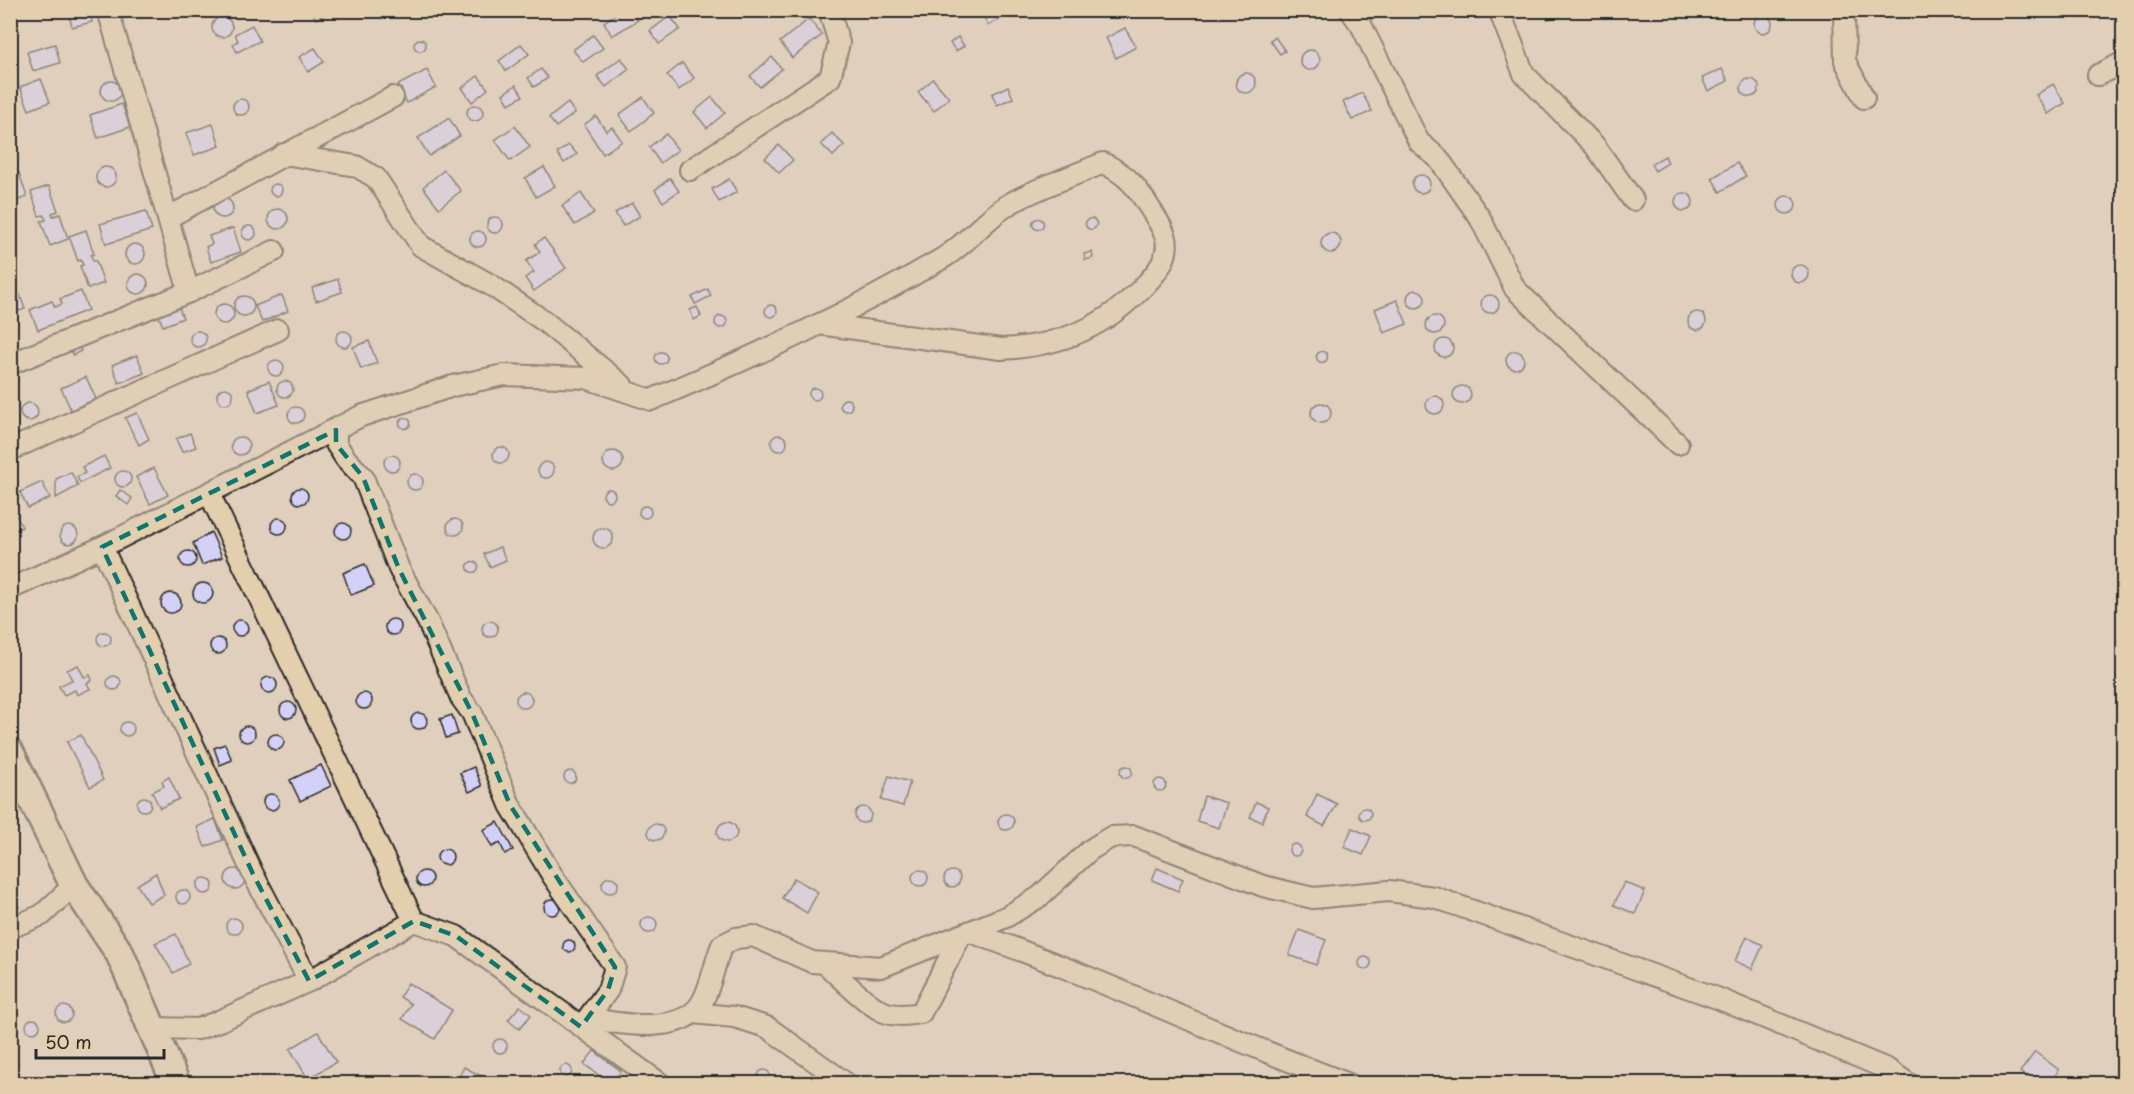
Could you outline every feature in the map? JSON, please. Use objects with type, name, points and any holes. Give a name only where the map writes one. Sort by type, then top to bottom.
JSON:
[{"type":"main road","points":[[10,753],[17,782],[74,885],[120,954],[176,1083]]},
{"type":"street","points":[[108,10],[189,292]]},
{"type":"street","points":[[690,170],[830,78],[839,43],[828,10]]},
{"type":"street","points":[[1350,10],[1366,35],[1419,142],[1438,158],[1480,218],[1515,289],[1678,444]]},
{"type":"street","points":[[1499,10],[1524,74],[1595,146],[1633,200]]},
{"type":"street","points":[[1844,10],[1845,61],[1864,98]]},
{"type":"street","points":[[2098,75],[2124,63]]},
{"type":"street","points":[[169,217],[393,97]]},
{"type":"street","points":[[284,154],[356,166],[376,178],[421,246],[491,285],[544,321],[632,392]]},
{"type":"street","points":[[10,589],[102,547],[361,416],[406,399],[504,375],[586,378],[651,400],[819,324],[945,256],[1010,203],[1103,163],[1123,173],[1139,191],[1166,240],[1165,258],[1154,274],[1128,303],[1106,321],[1062,338],[1026,348],[1001,349],[819,324]]},
{"type":"street","points":[[10,364],[189,292],[274,251]]},
{"type":"street","points":[[10,450],[278,330]]},
{"type":"street","points":[[336,430],[336,444],[363,477],[399,569],[428,622],[461,698],[472,713],[478,733],[510,806],[552,875],[615,968],[608,990],[585,1022]]},
{"type":"street","points":[[209,493],[414,921],[456,936],[585,1022],[661,1083]]},
{"type":"street","points":[[102,547],[253,874],[309,981]]},
{"type":"street","points":[[585,1022],[632,1026],[672,1022],[693,1013],[701,1005],[711,985],[713,967],[722,945],[736,938],[753,936],[812,962],[827,965],[880,967],[1006,917],[1039,897],[1090,850],[1112,837],[1134,836],[1263,886],[1313,898],[1389,891],[1434,897],[1717,998],[1887,1069],[1909,1083]]},
{"type":"street","points":[[10,928],[42,915],[74,885]]},
{"type":"street","points":[[152,1028],[198,1029],[309,981],[414,921]]},
{"type":"street","points":[[827,965],[844,982],[885,1012],[905,1016],[921,1014],[965,935]]},
{"type":"street","points":[[965,935],[1063,966],[1288,1062],[1349,1083]]},
{"type":"street","points":[[693,1013],[734,1017],[767,1027],[847,1083]]},
{"type":"highlighted area","points":[[336,430],[336,444],[363,477],[399,569],[472,713],[510,805],[615,967],[608,990],[581,1027],[456,936],[414,921],[309,981],[253,874],[102,547]]},
{"type":"building","points":[[68,10],[90,10],[92,22],[72,27]]},
{"type":"building","points":[[312,10],[333,10],[316,19]]},
{"type":"building","points":[[622,10],[632,10],[638,20],[612,36],[604,22]]},
{"type":"building","points":[[980,10],[1002,10],[1006,17],[988,25]]},
{"type":"building","points":[[1545,10],[1566,10],[1567,15],[1547,19]]},
{"type":"building","points":[[1763,15],[1769,18],[1772,24],[1769,30],[1763,33],[1757,30],[1754,24],[1757,18]]},
{"type":"building","points":[[670,16],[680,29],[659,44],[650,31]]},
{"type":"building","points":[[222,17],[229,20],[232,27],[229,34],[222,37],[215,34],[212,27],[215,20]]},
{"type":"building","points":[[809,19],[822,35],[792,58],[780,42]]},
{"type":"building","points":[[252,25],[260,41],[237,52],[233,44],[238,41],[235,34]]},
{"type":"building","points":[[1125,28],[1136,47],[1116,58],[1106,38]]},
{"type":"building","points":[[593,35],[603,48],[583,62],[573,50]]},
{"type":"building","points":[[958,37],[964,46],[956,51],[950,43]]},
{"type":"building","points":[[1275,37],[1285,51],[1280,54],[1270,40]]},
{"type":"building","points":[[422,39],[425,40],[425,50],[418,51],[415,50],[414,43],[415,40]]},
{"type":"building","points":[[55,44],[60,63],[33,71],[27,52]]},
{"type":"building","points":[[521,44],[529,54],[506,71],[499,61]]},
{"type":"building","points":[[315,48],[324,62],[308,72],[299,57]]},
{"type":"building","points":[[1306,50],[1314,50],[1320,56],[1320,64],[1314,70],[1306,70],[1300,64],[1300,56]]},
{"type":"building","points":[[772,57],[782,69],[760,87],[750,76]]},
{"type":"building","points":[[621,58],[629,69],[606,87],[597,76]]},
{"type":"building","points":[[682,63],[694,78],[679,90],[667,75]]},
{"type":"building","points":[[541,69],[548,78],[534,87],[528,78]]},
{"type":"building","points":[[1722,69],[1728,81],[1708,91],[1702,78]]},
{"type":"building","points":[[427,70],[436,87],[407,103],[398,85]]},
{"type":"building","points":[[1242,73],[1250,73],[1256,79],[1256,87],[1250,93],[1242,93],[1236,87],[1236,79]]},
{"type":"building","points":[[478,76],[488,89],[472,102],[462,88]]},
{"type":"building","points":[[41,79],[50,102],[29,110],[20,87]]},
{"type":"building","points":[[933,79],[949,98],[934,111],[918,92]]},
{"type":"building","points":[[1750,79],[1756,82],[1759,88],[1756,94],[1750,97],[1744,94],[1741,88],[1744,82]]},
{"type":"building","points":[[111,81],[118,84],[121,91],[118,98],[111,101],[104,98],[101,91],[104,84]]},
{"type":"building","points":[[2053,84],[2065,103],[2048,114],[2036,95]]},
{"type":"building","points":[[516,85],[523,96],[509,104],[503,94]]},
{"type":"building","points":[[1008,86],[1013,98],[997,105],[992,94]]},
{"type":"building","points":[[1362,93],[1372,111],[1352,120],[1343,102]]},
{"type":"building","points":[[643,97],[654,113],[631,131],[619,115]]},
{"type":"building","points":[[712,97],[725,113],[707,128],[694,112]]},
{"type":"building","points":[[238,99],[244,99],[249,107],[247,113],[238,115],[233,110],[233,104]]},
{"type":"building","points":[[568,103],[575,113],[556,127],[549,118]]},
{"type":"building","points":[[122,104],[130,127],[98,138],[90,115]]},
{"type":"building","points":[[472,105],[478,105],[483,113],[481,119],[472,121],[467,116],[467,110]]},
{"type":"building","points":[[596,116],[606,131],[612,127],[622,141],[603,154],[584,125]]},
{"type":"building","points":[[449,118],[460,136],[429,156],[418,138]]},
{"type":"building","points":[[213,124],[220,146],[194,155],[186,133]]},
{"type":"building","points":[[515,126],[530,147],[510,161],[495,140]]},
{"type":"building","points":[[832,133],[844,145],[833,156],[821,144]]},
{"type":"building","points":[[666,134],[678,150],[660,163],[649,147]]},
{"type":"building","points":[[569,145],[577,154],[564,163],[557,153]]},
{"type":"building","points":[[779,145],[793,160],[779,173],[765,158]]},
{"type":"building","points":[[10,152],[16,169],[12,170],[14,175],[19,173],[27,197],[10,203]]},
{"type":"building","points":[[1665,156],[1668,163],[1655,171],[1651,164]]},
{"type":"building","points":[[1737,163],[1746,176],[1720,192],[1712,178]]},
{"type":"building","points":[[106,167],[113,170],[116,177],[113,184],[106,187],[99,184],[96,177],[99,170]]},
{"type":"building","points":[[544,167],[555,186],[536,197],[525,178]]},
{"type":"building","points":[[444,170],[461,191],[439,208],[423,187]]},
{"type":"building","points":[[1421,175],[1427,178],[1430,184],[1427,190],[1421,193],[1415,190],[1412,184],[1415,178]]},
{"type":"building","points":[[670,178],[679,191],[663,202],[655,190]]},
{"type":"building","points":[[729,179],[737,192],[719,202],[712,189]]},
{"type":"building","points":[[278,184],[282,190],[278,196],[274,196],[270,188]]},
{"type":"building","points":[[49,186],[58,211],[52,213],[53,216],[60,214],[68,239],[50,246],[41,221],[46,220],[44,215],[39,216],[31,192]]},
{"type":"building","points":[[581,193],[594,213],[575,225],[562,206]]},
{"type":"building","points":[[1684,193],[1690,196],[1693,202],[1690,208],[1684,211],[1678,208],[1675,202],[1678,196]]},
{"type":"building","points":[[1787,196],[1793,199],[1796,205],[1793,211],[1787,214],[1781,211],[1778,205],[1781,199]]},
{"type":"building","points":[[223,198],[230,201],[233,208],[230,215],[223,218],[216,215],[213,208],[216,201]]},
{"type":"building","points":[[632,203],[640,216],[623,226],[615,213]]},
{"type":"building","points":[[278,209],[285,212],[288,219],[285,226],[278,229],[271,226],[268,219],[271,212]]},
{"type":"building","points":[[146,211],[152,230],[106,244],[100,224]]},
{"type":"building","points":[[492,217],[498,217],[503,225],[501,231],[492,233],[487,228],[487,222]]},
{"type":"building","points":[[1038,218],[1044,224],[1038,230],[1032,224]]},
{"type":"building","points":[[1091,218],[1097,224],[1091,230],[1085,224]]},
{"type":"building","points":[[246,226],[252,226],[256,233],[252,240],[246,240],[242,236],[242,230]]},
{"type":"building","points":[[233,228],[241,252],[211,262],[206,247],[212,244],[209,236]]},
{"type":"building","points":[[86,230],[94,254],[91,255],[93,261],[96,261],[104,283],[88,289],[80,266],[83,265],[81,260],[78,261],[69,236]]},
{"type":"building","points":[[478,231],[486,239],[478,247],[470,239]]},
{"type":"building","points":[[1327,233],[1335,233],[1341,239],[1341,247],[1335,253],[1327,253],[1321,247],[1321,239]]},
{"type":"building","points":[[544,238],[566,268],[534,291],[525,278],[534,272],[526,261],[540,252],[535,244]]},
{"type":"building","points":[[135,244],[142,247],[145,254],[142,261],[135,264],[128,261],[125,254],[128,247]]},
{"type":"building","points":[[1092,252],[1093,258],[1085,260],[1084,254]]},
{"type":"building","points":[[1800,265],[1806,268],[1809,274],[1806,280],[1800,283],[1794,280],[1791,274],[1794,268]]},
{"type":"building","points":[[138,274],[145,277],[148,284],[145,291],[138,294],[131,291],[128,284],[131,277]]},
{"type":"building","points":[[338,279],[342,292],[316,301],[312,288]]},
{"type":"building","points":[[708,289],[711,296],[695,304],[692,297]]},
{"type":"building","points":[[18,290],[25,309],[10,314],[10,293]]},
{"type":"building","points":[[1416,290],[1422,293],[1425,299],[1422,305],[1416,308],[1410,305],[1407,299],[1410,293]]},
{"type":"building","points":[[81,291],[88,310],[38,330],[30,310],[52,301],[55,307],[62,304],[60,299]]},
{"type":"building","points":[[282,295],[288,311],[262,322],[255,306]]},
{"type":"building","points":[[1490,295],[1496,298],[1499,304],[1496,310],[1490,313],[1484,310],[1481,304],[1484,298]]},
{"type":"building","points":[[244,296],[251,299],[254,306],[251,313],[244,316],[237,313],[234,306],[237,299]]},
{"type":"building","points":[[1397,300],[1407,324],[1384,333],[1375,309]]},
{"type":"building","points":[[177,303],[183,318],[163,326],[157,312]]},
{"type":"building","points":[[224,304],[231,307],[234,314],[231,321],[224,324],[217,321],[214,314],[217,307]]},
{"type":"building","points":[[773,305],[776,306],[776,316],[769,317],[766,316],[765,309],[766,306]]},
{"type":"building","points":[[697,307],[701,316],[694,320],[690,310]]},
{"type":"building","points":[[1697,312],[1703,315],[1706,321],[1703,327],[1697,330],[1691,327],[1688,321],[1691,315]]},
{"type":"building","points":[[723,316],[726,317],[726,327],[719,328],[716,327],[715,320],[716,317]]},
{"type":"building","points":[[1435,316],[1441,319],[1444,325],[1441,331],[1435,334],[1429,331],[1426,325],[1429,319]]},
{"type":"building","points":[[195,331],[201,331],[206,339],[204,345],[195,347],[190,342],[190,336]]},
{"type":"building","points":[[341,331],[347,331],[352,339],[350,345],[341,347],[336,342],[336,336]]},
{"type":"building","points":[[1444,339],[1450,342],[1453,348],[1450,354],[1444,357],[1438,354],[1435,348],[1438,342]]},
{"type":"building","points":[[369,341],[377,363],[361,369],[353,347]]},
{"type":"building","points":[[78,345],[81,351],[73,355],[70,349]]},
{"type":"building","points":[[1322,351],[1328,357],[1322,363],[1316,357]]},
{"type":"building","points":[[1515,351],[1521,354],[1524,360],[1521,366],[1515,369],[1509,366],[1506,360],[1509,354]]},
{"type":"building","points":[[663,352],[666,353],[666,363],[659,364],[656,363],[655,356],[656,353]]},
{"type":"building","points":[[137,355],[144,373],[119,383],[112,365]]},
{"type":"building","points":[[273,360],[279,360],[284,368],[282,374],[273,376],[268,371],[268,365]]},
{"type":"building","points":[[86,377],[96,399],[71,410],[61,388]]},
{"type":"building","points":[[269,381],[279,405],[257,413],[248,390]]},
{"type":"building","points":[[282,381],[288,381],[293,389],[291,395],[282,397],[277,392],[277,386]]},
{"type":"building","points":[[1462,386],[1468,389],[1471,395],[1468,401],[1462,404],[1456,401],[1453,395],[1456,389]]},
{"type":"building","points":[[222,388],[228,388],[233,396],[231,402],[222,404],[217,399],[217,393]]},
{"type":"building","points":[[817,388],[820,389],[820,399],[813,400],[810,399],[809,392],[810,389]]},
{"type":"building","points":[[1435,396],[1441,399],[1444,405],[1441,411],[1435,414],[1429,411],[1426,405],[1429,399]]},
{"type":"building","points":[[848,399],[851,400],[851,410],[844,411],[841,410],[840,403],[841,400]]},
{"type":"building","points":[[25,403],[33,403],[38,408],[36,419],[25,421],[20,416],[20,408]]},
{"type":"building","points":[[1317,403],[1325,403],[1331,409],[1331,417],[1325,423],[1317,423],[1311,417],[1311,409]]},
{"type":"building","points":[[293,407],[299,407],[304,415],[302,421],[293,423],[288,418],[288,412]]},
{"type":"building","points":[[137,413],[149,439],[139,445],[125,418]]},
{"type":"building","points":[[405,417],[411,423],[405,429],[399,423]]},
{"type":"building","points":[[190,433],[196,447],[182,452],[176,439]]},
{"type":"building","points":[[779,435],[787,443],[779,451],[771,443]]},
{"type":"building","points":[[236,437],[244,437],[249,442],[247,453],[236,455],[231,450],[231,442]]},
{"type":"building","points":[[498,447],[504,447],[509,455],[507,461],[498,463],[493,458],[493,452]]},
{"type":"building","points":[[613,451],[620,454],[623,461],[620,468],[613,471],[606,468],[603,461],[606,454]]},
{"type":"building","points":[[389,455],[395,455],[400,463],[398,469],[389,471],[384,466],[384,460]]},
{"type":"building","points":[[104,456],[110,468],[80,483],[77,477],[85,473],[82,467]]},
{"type":"building","points":[[543,462],[549,462],[554,470],[552,476],[543,478],[538,473],[538,467]]},
{"type":"building","points":[[154,468],[168,495],[150,504],[136,477]]},
{"type":"building","points":[[123,471],[129,473],[131,479],[129,485],[123,487],[117,485],[115,479],[117,473]]},
{"type":"building","points":[[71,472],[78,486],[56,498],[56,479]]},
{"type":"building","points":[[412,474],[418,474],[423,482],[421,488],[412,490],[407,485],[407,479]]},
{"type":"building","points":[[42,482],[50,498],[28,508],[20,492]]},
{"type":"building","points":[[297,488],[303,488],[308,496],[306,502],[297,504],[292,499],[292,493]]},
{"type":"building","points":[[611,489],[614,490],[614,500],[607,501],[604,500],[603,493],[604,490]]},
{"type":"building","points":[[120,490],[132,498],[128,505],[116,496]]},
{"type":"building","points":[[647,506],[650,507],[650,517],[643,518],[640,517],[639,510],[640,507]]},
{"type":"building","points":[[16,515],[22,527],[10,532],[10,518]]},
{"type":"building","points":[[276,518],[282,518],[287,526],[285,532],[276,534],[271,529],[271,523]]},
{"type":"building","points":[[452,519],[458,519],[463,527],[461,533],[452,535],[447,530],[447,524]]},
{"type":"building","points":[[340,523],[346,523],[351,531],[349,537],[340,539],[335,534],[335,528]]},
{"type":"building","points":[[65,526],[73,526],[78,531],[76,542],[65,544],[60,539],[60,531]]},
{"type":"building","points":[[603,528],[610,531],[613,538],[610,545],[603,548],[596,545],[593,538],[596,531]]},
{"type":"building","points":[[211,532],[222,557],[202,565],[193,543]]},
{"type":"building","points":[[500,547],[506,560],[490,567],[484,554]]},
{"type":"building","points":[[185,551],[191,551],[196,559],[194,565],[185,567],[180,562],[180,556]]},
{"type":"building","points":[[473,561],[479,567],[473,573],[467,567]]},
{"type":"building","points":[[365,564],[374,586],[351,595],[343,573]]},
{"type":"building","points":[[203,583],[210,586],[213,593],[210,600],[203,603],[196,600],[193,593],[196,586]]},
{"type":"building","points":[[171,593],[178,596],[181,603],[178,610],[171,613],[164,610],[161,603],[164,596]]},
{"type":"building","points":[[390,619],[396,619],[401,627],[399,633],[390,635],[385,630],[385,624]]},
{"type":"building","points":[[237,620],[243,620],[248,628],[246,634],[237,636],[232,631],[232,625]]},
{"type":"building","points":[[487,621],[493,621],[498,629],[496,635],[487,637],[482,632],[482,626]]},
{"type":"building","points":[[104,632],[109,634],[111,639],[109,644],[104,646],[99,644],[97,639],[99,634]]},
{"type":"building","points":[[215,638],[221,638],[226,646],[224,652],[215,654],[210,649],[210,643]]},
{"type":"building","points":[[78,665],[84,677],[90,675],[92,680],[87,683],[90,689],[77,695],[75,690],[64,695],[59,686],[72,680],[67,670]]},
{"type":"building","points":[[111,676],[117,676],[121,683],[117,690],[111,690],[107,686],[107,680]]},
{"type":"building","points":[[266,677],[272,677],[277,685],[275,691],[266,693],[261,688],[261,682]]},
{"type":"building","points":[[521,692],[527,692],[532,700],[530,706],[521,708],[516,703],[516,697]]},
{"type":"building","points":[[361,693],[367,693],[372,701],[370,707],[361,709],[356,704],[356,698]]},
{"type":"building","points":[[285,702],[291,702],[296,710],[294,716],[285,718],[280,713],[280,707]]},
{"type":"building","points":[[416,713],[422,713],[427,721],[425,727],[416,729],[411,724],[411,718]]},
{"type":"building","points":[[452,715],[458,734],[446,738],[440,719]]},
{"type":"building","points":[[124,722],[130,722],[134,729],[130,736],[124,736],[120,732],[120,726]]},
{"type":"building","points":[[244,726],[250,726],[255,734],[253,740],[244,742],[239,737],[239,731]]},
{"type":"building","points":[[273,734],[279,734],[284,742],[282,748],[273,750],[268,745],[268,739]]},
{"type":"building","points":[[81,735],[103,780],[90,787],[67,742]]},
{"type":"building","points":[[225,744],[232,760],[220,765],[214,748]]},
{"type":"building","points":[[321,765],[331,786],[300,801],[290,780]]},
{"type":"building","points":[[1128,766],[1131,767],[1131,777],[1124,778],[1121,777],[1120,770],[1121,767]]},
{"type":"building","points":[[474,767],[482,786],[469,792],[460,773]]},
{"type":"building","points":[[572,771],[575,772],[575,782],[568,783],[565,782],[564,775],[565,772]]},
{"type":"building","points":[[889,776],[910,782],[903,806],[881,800]]},
{"type":"building","points":[[169,777],[179,799],[160,808],[152,792],[164,786],[162,781]]},
{"type":"building","points":[[1162,779],[1165,780],[1165,790],[1158,791],[1155,790],[1154,783],[1155,780]]},
{"type":"building","points":[[268,794],[274,794],[279,802],[277,808],[268,810],[263,805],[263,799]]},
{"type":"building","points":[[1317,794],[1337,804],[1324,826],[1307,817]]},
{"type":"building","points":[[1204,796],[1227,803],[1219,828],[1197,821]]},
{"type":"building","points":[[141,797],[147,797],[151,804],[147,811],[141,811],[137,807],[137,801]]},
{"type":"building","points":[[1256,802],[1268,807],[1262,822],[1250,817]]},
{"type":"building","points":[[860,807],[866,807],[871,815],[869,821],[860,823],[855,818],[855,812]]},
{"type":"building","points":[[1367,808],[1370,809],[1370,819],[1363,820],[1360,819],[1359,812],[1360,809]]},
{"type":"building","points":[[1003,814],[1009,814],[1014,822],[1012,828],[1003,830],[998,825],[998,819]]},
{"type":"building","points":[[215,819],[223,840],[205,847],[197,827]]},
{"type":"building","points":[[498,822],[513,850],[505,854],[500,843],[492,847],[483,830]]},
{"type":"building","points":[[727,822],[734,825],[737,832],[734,839],[727,842],[720,839],[717,832],[720,825]]},
{"type":"building","points":[[653,824],[659,824],[664,832],[662,838],[653,840],[648,835],[648,829]]},
{"type":"building","points":[[1352,828],[1371,836],[1363,855],[1344,847]]},
{"type":"building","points":[[1297,844],[1300,845],[1300,855],[1293,856],[1290,855],[1289,848],[1290,845]]},
{"type":"building","points":[[442,849],[448,849],[453,857],[451,863],[442,865],[437,860],[437,854]]},
{"type":"building","points":[[1157,868],[1183,879],[1178,891],[1152,880]]},
{"type":"building","points":[[235,869],[242,872],[245,879],[242,886],[235,889],[228,886],[225,879],[228,872]]},
{"type":"building","points":[[917,870],[923,870],[928,878],[926,884],[917,886],[912,881],[912,875]]},
{"type":"building","points":[[421,871],[427,871],[432,879],[430,885],[421,887],[416,882],[416,876]]},
{"type":"building","points":[[949,871],[955,871],[960,879],[958,885],[949,887],[944,882],[944,876]]},
{"type":"building","points":[[156,873],[164,895],[149,903],[137,885]]},
{"type":"building","points":[[607,877],[613,877],[618,885],[616,891],[607,893],[602,888],[602,882]]},
{"type":"building","points":[[202,878],[208,878],[213,886],[211,892],[202,894],[197,889],[197,883]]},
{"type":"building","points":[[794,878],[818,892],[807,913],[782,898]]},
{"type":"building","points":[[1624,882],[1645,891],[1635,914],[1614,905]]},
{"type":"building","points":[[183,890],[188,892],[190,897],[188,902],[183,904],[178,902],[176,897],[178,892]]},
{"type":"building","points":[[13,893],[19,907],[10,911],[10,894]]},
{"type":"building","points":[[549,899],[555,899],[560,907],[558,913],[549,915],[544,910],[544,904]]},
{"type":"building","points":[[646,917],[652,917],[657,925],[655,931],[646,933],[641,928],[641,922]]},
{"type":"building","points":[[231,918],[237,918],[242,926],[240,932],[231,934],[226,929],[226,923]]},
{"type":"building","points":[[1299,930],[1326,940],[1316,965],[1289,955]]},
{"type":"building","points":[[176,934],[189,964],[173,973],[155,943]]},
{"type":"building","points":[[1747,937],[1763,945],[1752,969],[1735,961]]},
{"type":"building","points":[[571,940],[574,941],[574,951],[567,952],[564,951],[563,944],[564,941]]},
{"type":"building","points":[[1367,957],[1370,958],[1370,968],[1363,969],[1360,968],[1359,961],[1360,958]]},
{"type":"building","points":[[408,983],[452,1010],[435,1039],[402,1019],[411,1004],[400,997]]},
{"type":"building","points":[[64,1006],[70,1008],[72,1014],[70,1020],[64,1022],[58,1020],[56,1014],[58,1008]]},
{"type":"building","points":[[520,1006],[531,1015],[519,1029],[508,1020]]},
{"type":"building","points":[[30,1019],[36,1019],[40,1026],[36,1033],[30,1033],[26,1029],[26,1023]]},
{"type":"building","points":[[318,1032],[336,1062],[308,1079],[290,1049]]},
{"type":"building","points":[[500,1039],[505,1041],[507,1046],[505,1051],[500,1053],[495,1051],[493,1046],[495,1041]]},
{"type":"building","points":[[594,1051],[621,1071],[611,1084],[584,1064]]},
{"type":"building","points":[[2035,1052],[2059,1070],[2049,1084],[2035,1084],[2020,1072]]},
{"type":"building","points":[[568,1065],[571,1066],[571,1076],[564,1077],[561,1076],[560,1069],[561,1066]]},
{"type":"building","points":[[464,1067],[491,1081],[490,1084],[455,1084]]},
{"type":"building","points":[[766,1070],[769,1071],[769,1081],[762,1082],[759,1081],[758,1074],[759,1071]]}]
